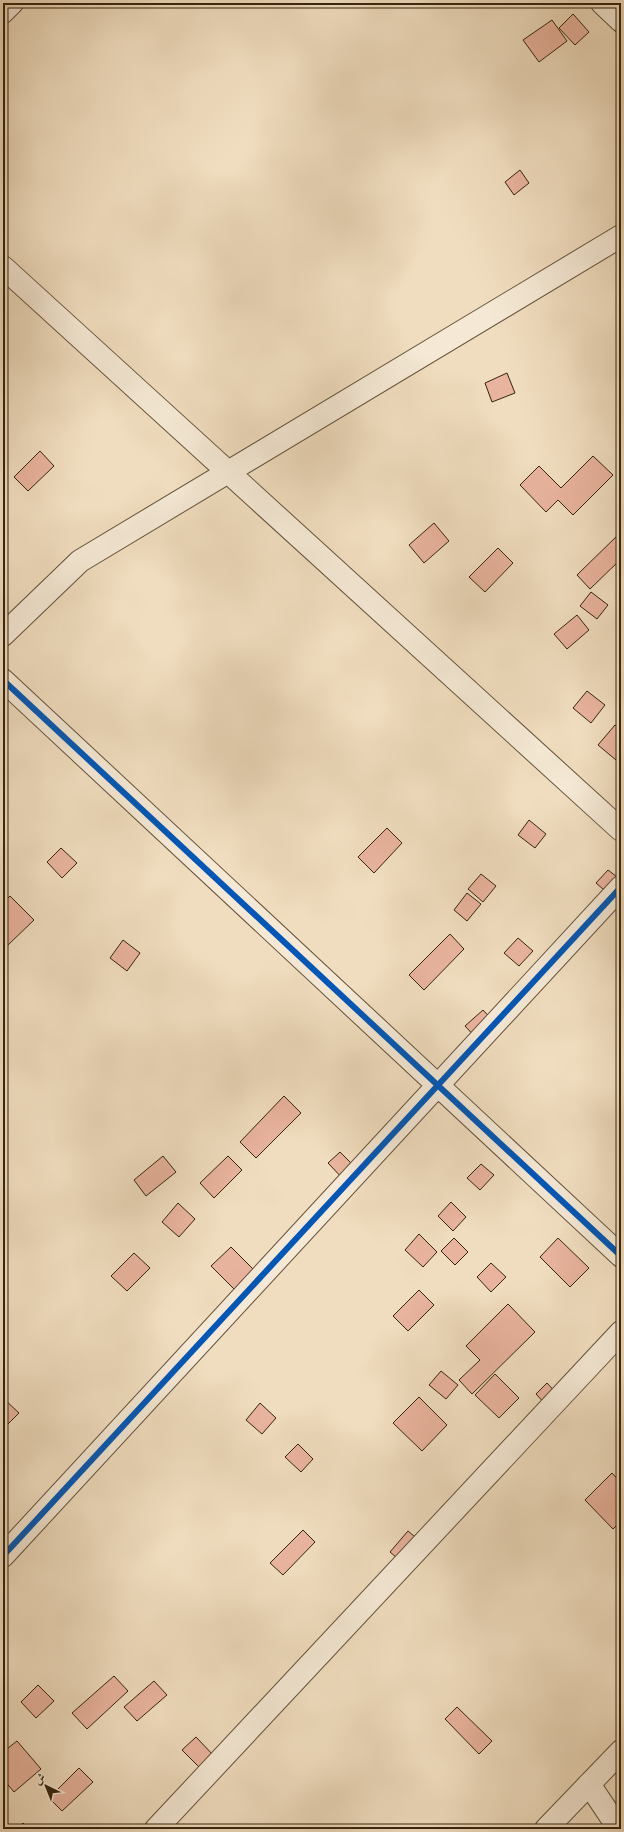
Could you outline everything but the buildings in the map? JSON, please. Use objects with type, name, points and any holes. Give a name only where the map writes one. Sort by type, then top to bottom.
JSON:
[{"type":"street","points":[[3,12],[12,3]]},
{"type":"street","points":[[602,3],[621,20]]},
{"type":"street","points":[[3,635],[80,561],[621,236]]},
{"type":"street","points":[[3,267],[621,830]]},
{"type":"street","points":[[3,680],[621,1256]]},
{"type":"street","points":[[3,1556],[621,887]]},
{"type":"street","points":[[156,1829],[621,1332]]},
{"type":"street","points":[[546,1829],[621,1751]]},
{"type":"street","points":[[589,1784],[619,1829]]},
{"type":"cycle path","points":[[3,680],[621,1256]]},
{"type":"cycle path","points":[[3,1556],[621,887]]}]
